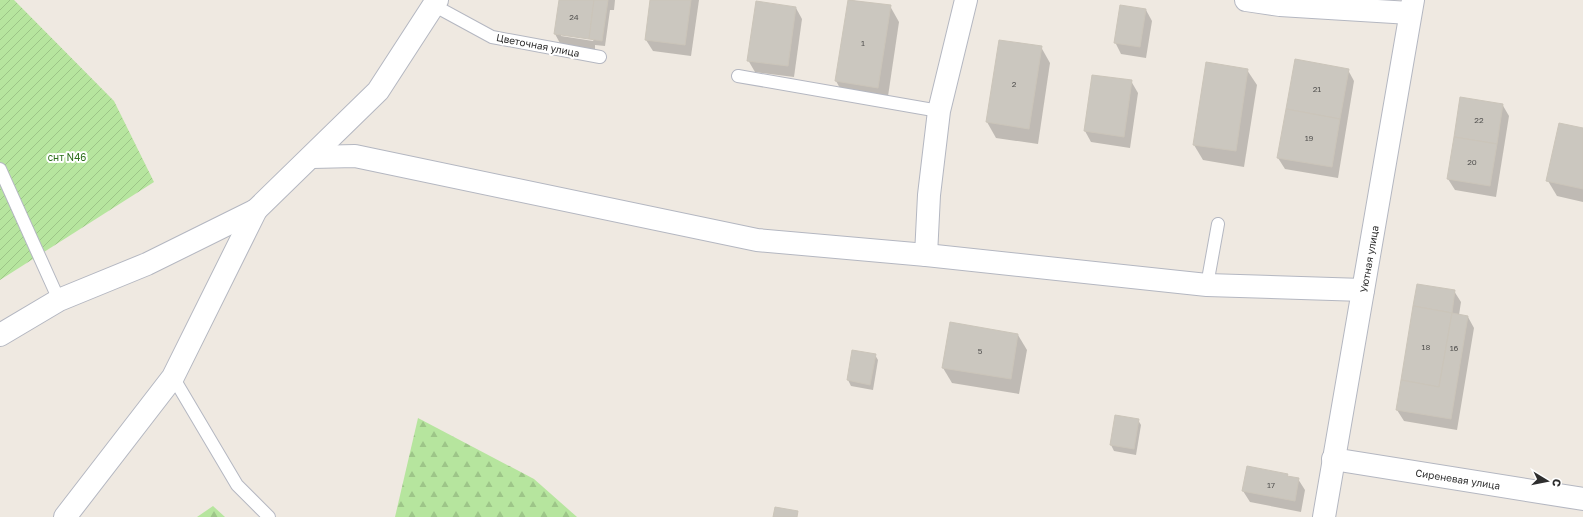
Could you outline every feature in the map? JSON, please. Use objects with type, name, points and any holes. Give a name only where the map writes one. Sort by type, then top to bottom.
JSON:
[{"type":"street","points":[[926,255],[929,195],[939,111],[966,0]]},
{"type":"street","points":[[1246,0],[1280,5],[1411,6]]},
{"type":"street","points":[[0,335],[60,300],[147,264],[256,210],[378,91],[436,3]]},
{"type":"street","name":"Уютная улица","points":[[1324,517],[1411,6]]},
{"type":"street","points":[[312,157],[355,156],[757,240],[926,255],[1207,285],[1363,290]]},
{"type":"street","points":[[65,517],[173,377],[256,210]]},
{"type":"street","name":"Сиреневая улица","points":[[1333,459],[1583,500]]},
{"type":"lane","name":"Цветочная улица","points":[[436,3],[492,37],[600,57]]},
{"type":"lane","points":[[738,76],[939,111]]},
{"type":"lane","points":[[1,172],[60,300]]},
{"type":"lane","points":[[1207,285],[1218,224]]},
{"type":"lane","points":[[173,377],[237,485],[269,517]]},
{"type":"green space","name":"снт N46","points":[[0,0],[14,0],[114,101],[154,182],[0,280]]},
{"type":"green space","points":[[418,418],[534,479],[577,517],[395,517]]},
{"type":"green space","points":[[213,506],[225,517],[197,517]]},
{"type":"building","points":[[559,0],[594,0],[589,39],[554,34]]},
{"type":"building","points":[[594,0],[608,0],[602,41],[589,39]]},
{"type":"building","points":[[650,0],[691,0],[685,45],[645,40]]},
{"type":"building","points":[[848,0],[891,5],[878,88],[835,81]]},
{"type":"building","points":[[756,1],[796,7],[788,66],[747,61]]},
{"type":"building","points":[[1120,5],[1146,9],[1140,47],[1114,43]]},
{"type":"building","points":[[999,40],[1042,46],[1029,129],[986,122]]},
{"type":"building","points":[[1295,59],[1349,69],[1340,119],[1286,109]]},
{"type":"building","points":[[1206,62],[1248,69],[1236,151],[1193,145]]},
{"type":"building","points":[[1092,75],[1132,80],[1124,137],[1084,131]]},
{"type":"building","points":[[1460,97],[1503,104],[1497,144],[1454,137]]},
{"type":"building","points":[[1286,109],[1340,119],[1332,167],[1277,158]]},
{"type":"building","points":[[1559,123],[1583,128],[1583,189],[1546,181]]},
{"type":"building","points":[[1454,137],[1497,144],[1490,186],[1447,179]]},
{"type":"building","points":[[1417,284],[1455,290],[1452,313],[1413,306]]},
{"type":"building","points":[[1413,306],[1452,313],[1439,387],[1401,380]]},
{"type":"building","points":[[1452,313],[1468,316],[1451,419],[1396,410],[1401,380],[1439,387]]},
{"type":"building","points":[[950,322],[1018,334],[1011,379],[942,368]]},
{"type":"building","points":[[852,350],[876,354],[870,385],[847,380]]},
{"type":"building","points":[[1115,415],[1139,419],[1134,449],[1110,445]]},
{"type":"building","points":[[1247,466],[1288,474],[1287,476],[1299,478],[1295,501],[1242,491]]},
{"type":"building","points":[[775,507],[798,511],[797,517],[773,517]]}]
